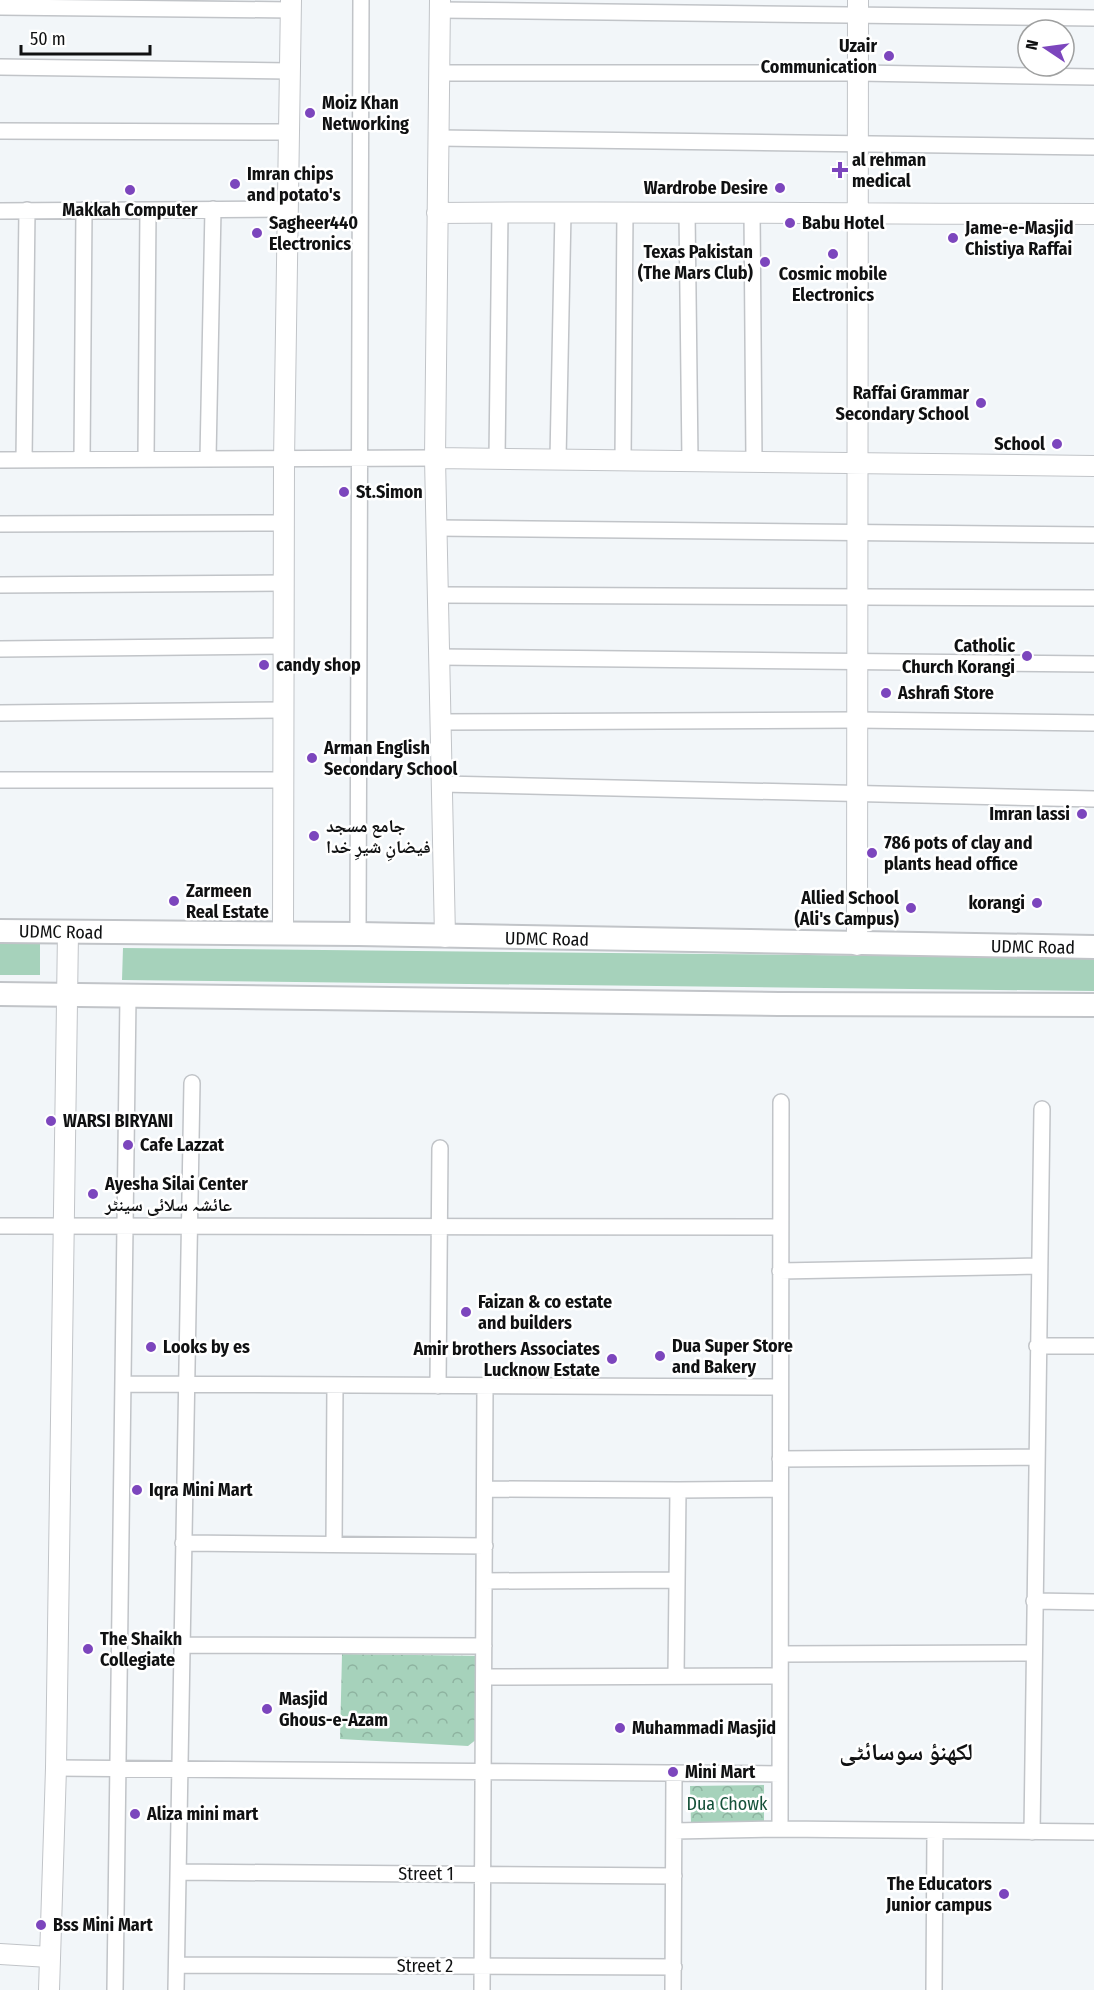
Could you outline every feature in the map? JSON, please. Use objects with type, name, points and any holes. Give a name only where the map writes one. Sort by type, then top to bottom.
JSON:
[{"type":"main road","name":"UDMC Road","points":[[0,931],[358,934],[857,945],[1094,947]]},
{"type":"main road","points":[[0,994],[1094,1005]]},
{"type":"street","points":[[358,934],[362,0]]},
{"type":"street","points":[[0,7],[291,5],[286,209],[283,523],[283,934]]},
{"type":"street","points":[[445,937],[435,458],[440,5],[858,8],[1094,18]]},
{"type":"street","points":[[857,945],[858,8]]},
{"type":"street","points":[[0,68],[289,71]]},
{"type":"street","points":[[439,73],[1094,77]]},
{"type":"street","points":[[0,131],[288,132]]},
{"type":"street","points":[[439,138],[1094,147]]},
{"type":"street","points":[[208,458],[213,209]]},
{"type":"street","points":[[0,211],[286,209]]},
{"type":"street","points":[[24,460],[27,210]]},
{"type":"street","points":[[82,460],[84,210]]},
{"type":"street","points":[[146,459],[148,210]]},
{"type":"street","points":[[437,213],[752,211],[857,214],[1094,214]]},
{"type":"street","points":[[752,211],[754,461]]},
{"type":"street","points":[[558,459],[563,212]]},
{"type":"street","points":[[623,460],[625,212]]},
{"type":"street","points":[[687,212],[690,460]]},
{"type":"street","points":[[497,459],[500,213]]},
{"type":"street","points":[[0,460],[208,458],[284,461],[359,457],[1094,466]]},
{"type":"street","points":[[0,524],[283,523]]},
{"type":"street","points":[[436,528],[1094,535]]},
{"type":"street","points":[[0,585],[283,583]]},
{"type":"street","points":[[438,595],[1094,598]]},
{"type":"street","points":[[0,649],[283,646]]},
{"type":"street","points":[[439,657],[1094,664]]},
{"type":"street","points":[[0,713],[282,710]]},
{"type":"street","points":[[440,722],[856,720],[1094,723]]},
{"type":"street","points":[[0,780],[282,780]]},
{"type":"street","points":[[442,784],[1094,799]]},
{"type":"street","points":[[49,1990],[56,1768],[68,932]]},
{"type":"street","points":[[116,1990],[129,997]]},
{"type":"street","points":[[176,1990],[192,1083]]},
{"type":"street","points":[[780,1829],[779,1227],[781,1102]]},
{"type":"street","points":[[1032,1832],[1038,1266],[1042,1109]]},
{"type":"street","points":[[438,1386],[440,1148]]},
{"type":"street","points":[[0,1226],[779,1227]]},
{"type":"street","points":[[780,1271],[1038,1266]]},
{"type":"street","points":[[1037,1346],[1094,1346]]},
{"type":"street","points":[[123,1384],[779,1387]]},
{"type":"street","points":[[334,1545],[335,1385]]},
{"type":"street","points":[[482,1990],[485,1386]]},
{"type":"street","points":[[780,1459],[1036,1457]]},
{"type":"street","points":[[485,1489],[780,1490]]},
{"type":"street","points":[[676,1676],[678,1490]]},
{"type":"street","points":[[183,1544],[485,1546]]},
{"type":"street","points":[[484,1581],[677,1580]]},
{"type":"street","points":[[1034,1601],[1094,1602]]},
{"type":"street","points":[[182,1645],[484,1646]]},
{"type":"street","points":[[781,1654],[1034,1653]]},
{"type":"street","points":[[484,1677],[780,1676]]},
{"type":"street","points":[[56,1768],[674,1775],[780,1774]]},
{"type":"street","points":[[674,1775],[674,1990]]},
{"type":"street","points":[[674,1831],[780,1829],[1094,1832]]},
{"type":"street","points":[[934,1990],[935,1830]]},
{"type":"street","name":"Street 1","points":[[178,1872],[674,1876]]},
{"type":"street","points":[[0,1954],[49,1957]]},
{"type":"street","name":"Street 2","points":[[177,1965],[674,1966]]},
{"type":"green space","points":[[0,942],[40,943],[40,975],[0,975]]},
{"type":"green space","points":[[123,948],[1094,958],[1094,991],[122,980]]},
{"type":"green space","points":[[342,1654],[488,1656],[487,1731],[468,1746],[340,1739]]},
{"type":"green space","name":"Dua Chowk","points":[[764,1785],[764,1822],[691,1823],[690,1786]]},
{"type":"place","name":"Uzair Communication","points":[[889,56]]},
{"type":"place","name":"Moiz Khan Networking","points":[[310,113]]},
{"type":"place","name":"al rehman medical","points":[[840,170]]},
{"type":"place","name":"Imran chips and potato's","points":[[235,184]]},
{"type":"place","name":"Wardrobe Desire","points":[[780,188]]},
{"type":"place","name":"Makkah Computer","points":[[130,190]]},
{"type":"place","name":"Babu Hotel","points":[[790,223]]},
{"type":"place","name":"Sagheer440 Electronics","points":[[257,233]]},
{"type":"place","name":"Jame-e-Masjid Chistiya Raffai","points":[[953,238]]},
{"type":"place","name":"Cosmic mobile Electronics","points":[[833,254]]},
{"type":"place","name":"Texas Pakistan (The Mars Club)","points":[[765,262]]},
{"type":"place","name":"Raffai Grammar Secondary School","points":[[981,403]]},
{"type":"place","name":"School","points":[[1057,444]]},
{"type":"place","name":"St.Simon","points":[[344,492]]},
{"type":"place","name":"Catholic Church Korangi","points":[[1027,656]]},
{"type":"place","name":"candy shop","points":[[264,665]]},
{"type":"place","name":"Ashrafi Store","points":[[886,693]]},
{"type":"place","name":"Arman English Secondary School","points":[[312,758]]},
{"type":"place","name":"Imran lassi","points":[[1082,814]]},
{"type":"place","name":"جامع مسجد فیضانِ شیرِ خدا","points":[[314,836]]},
{"type":"place","name":"786 pots of clay and plants head office","points":[[872,853]]},
{"type":"place","name":"Zarmeen Real Estate","points":[[174,901]]},
{"type":"place","name":"korangi","points":[[1037,903]]},
{"type":"place","name":"Allied School (Ali's Campus)","points":[[911,908]]},
{"type":"place","name":"WARSI BIRYANI","points":[[51,1121]]},
{"type":"place","name":"Cafe Lazzat","points":[[128,1145]]},
{"type":"place","name":"Ayesha Silai Center عائشہ سلائی سینٹر","points":[[93,1194]]},
{"type":"place","name":"Faizan & co estate and builders","points":[[466,1312]]},
{"type":"place","name":"Looks by es","points":[[151,1347]]},
{"type":"place","name":"Dua Super Store and Bakery","points":[[660,1356]]},
{"type":"place","name":"Amir brothers Associates Lucknow Estate","points":[[612,1359]]},
{"type":"place","name":"Iqra Mini Mart","points":[[137,1490]]},
{"type":"place","name":"The Shaikh Collegiate","points":[[88,1649]]},
{"type":"place","name":"Masjid Ghous-e-Azam","points":[[267,1709]]},
{"type":"place","name":"Muhammadi Masjid","points":[[620,1728]]},
{"type":"place","name":"Mini Mart","points":[[673,1772]]},
{"type":"place","name":"Aliza mini mart","points":[[135,1814]]},
{"type":"place","name":"The Educators Junior campus","points":[[1004,1894]]},
{"type":"place","name":"Bss Mini Mart","points":[[41,1925]]},
{"type":"district","name":"لکھنؤ سوسائٹی","points":[[906,1752]]}]
